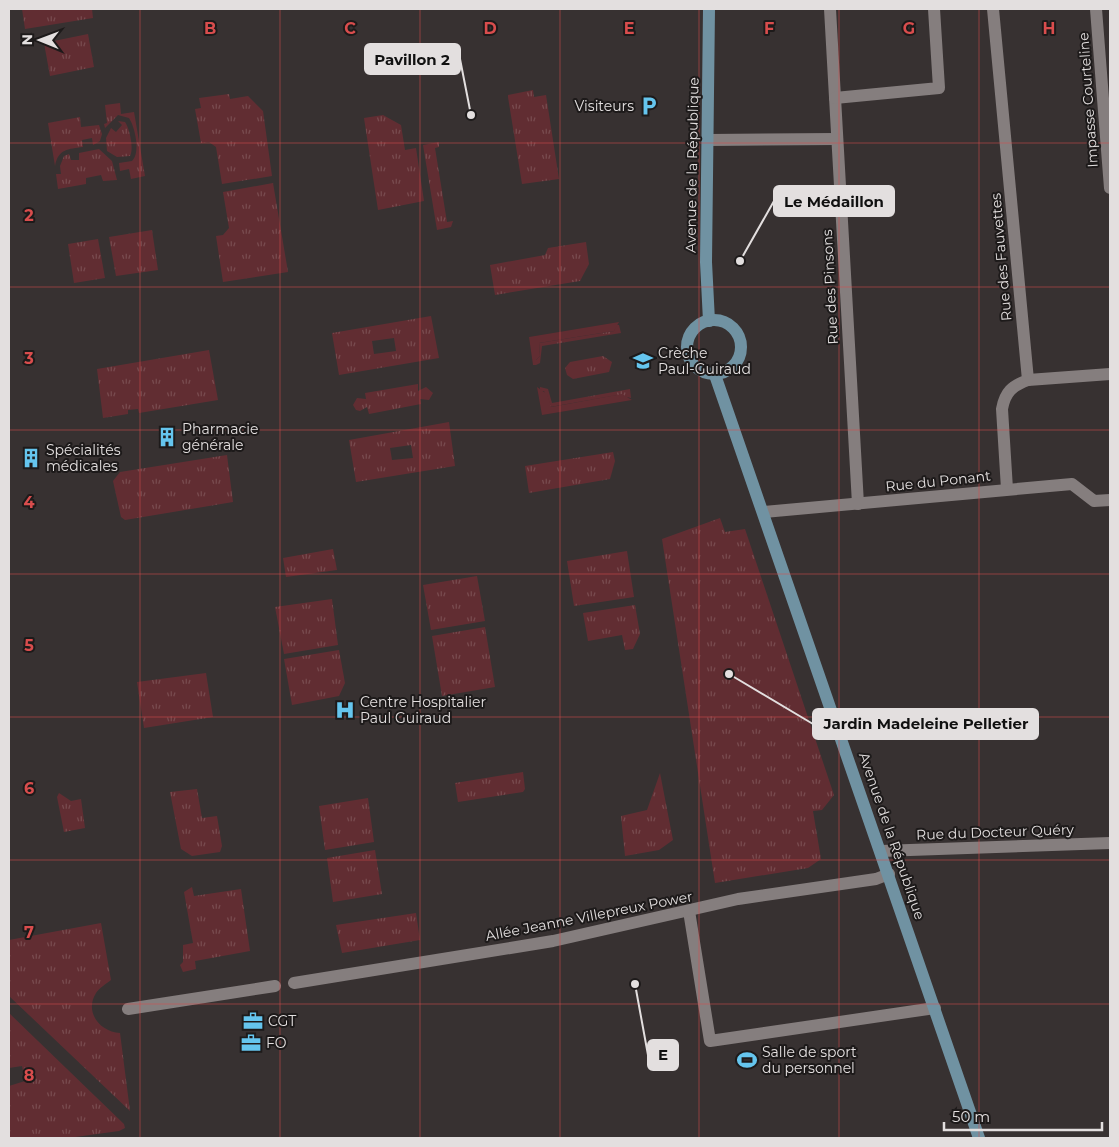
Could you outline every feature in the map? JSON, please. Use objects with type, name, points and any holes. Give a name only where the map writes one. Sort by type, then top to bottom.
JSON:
[{"type":"main road","name":"Avenue de la République","points":[[708,321],[706,262],[709,9]]},
{"type":"main road","points":[[708,321],[726,323],[733,328],[741,344],[741,353],[732,368],[715,375],[707,374],[693,365],[687,350],[688,342],[695,328],[708,321]]},
{"type":"main road","name":"Avenue de la République","points":[[715,375],[764,512],[979,1138]]},
{"type":"street","name":"Rue des Pinsons","points":[[830,9],[858,504]]},
{"type":"street","points":[[835,98],[939,88],[934,9]]},
{"type":"street","name":"Rue des Fauvettes","points":[[993,9],[1028,380]]},
{"type":"street","name":"Impasse Courteline","points":[[1096,9],[1110,188]]},
{"type":"street","points":[[708,140],[836,139]]},
{"type":"street","points":[[1007,489],[1002,409],[1004,397],[1014,385],[1028,380],[1110,374]]},
{"type":"street","name":"Rue du Ponant","points":[[764,512],[1072,484],[1094,501],[1110,500]]},
{"type":"street","name":"Rue du Docteur Quéry","points":[[881,852],[1110,843]]},
{"type":"street","name":"Allée Jeanne Villepreux Power","points":[[294,983],[553,941],[738,899],[876,879],[889,874]]},
{"type":"street","points":[[689,911],[710,1041],[934,1008]]},
{"type":"street","points":[[128,1010],[275,986]]},
{"type":"green space","points":[[22,9],[92,9],[93,18],[25,29]]},
{"type":"green space","points":[[88,34],[94,67],[50,76],[44,43]]},
{"type":"green space","points":[[533,90],[534,97],[546,95],[559,179],[522,184],[508,95]]},
{"type":"green space","points":[[229,94],[230,99],[248,96],[263,111],[272,176],[222,184],[216,147],[209,142],[201,143],[195,109],[201,108],[199,98]]},
{"type":"green space","points":[[120,103],[121,114],[134,112],[145,176],[131,179],[129,169],[120,171],[119,163],[132,161],[136,152],[135,133],[129,118],[118,115],[105,128],[104,124],[107,123],[105,105]]},
{"type":"green space","points":[[383,115],[401,125],[405,150],[416,148],[424,201],[378,210],[364,118]]},
{"type":"green space","points":[[80,117],[81,127],[99,125],[102,134],[100,141],[93,145],[92,138],[82,140],[83,147],[68,149],[61,153],[56,160],[55,166],[48,123]]},
{"type":"green space","points":[[118,121],[125,122],[128,129],[131,139],[130,156],[117,157],[107,151],[106,138],[111,128],[116,132],[122,125]]},
{"type":"green space","points":[[439,142],[439,147],[435,148],[447,222],[453,221],[451,227],[437,230],[423,145]]},
{"type":"green space","points":[[99,149],[112,161],[117,180],[103,181],[101,175],[86,178],[86,184],[58,189],[56,174],[61,174],[60,166],[64,156],[69,154],[71,160],[79,160],[79,153]]},
{"type":"green space","points":[[273,183],[288,272],[223,282],[216,236],[223,235],[229,228],[223,192]]},
{"type":"green space","points":[[152,230],[158,270],[116,276],[109,237]]},
{"type":"green space","points":[[98,239],[105,278],[74,283],[68,244]]},
{"type":"green space","points":[[586,242],[589,264],[580,281],[495,295],[490,265],[545,255],[548,248]]},
{"type":"green space","points":[[431,316],[439,358],[339,375],[332,333]],"holes":[[[394,338],[396,351],[374,354],[372,341]]]},
{"type":"green space","points":[[619,322],[614,331],[539,343],[540,356],[536,360],[536,365],[533,365],[529,337]]},
{"type":"green space","points":[[616,325],[619,325],[621,333],[542,346],[540,363],[536,365],[536,360],[540,356],[539,343],[614,331]]},
{"type":"green space","points":[[209,350],[218,400],[139,413],[138,409],[128,410],[128,414],[103,418],[97,369]]},
{"type":"green space","points":[[603,356],[612,362],[609,372],[573,379],[567,375],[565,368],[570,362]]},
{"type":"green space","points":[[418,384],[418,391],[426,387],[433,393],[429,400],[420,399],[421,404],[369,414],[367,407],[360,411],[356,410],[353,405],[357,398],[366,399],[365,393]]},
{"type":"green space","points":[[537,387],[547,394],[551,407],[622,394],[632,400],[542,415]]},
{"type":"green space","points":[[540,387],[548,389],[552,403],[630,389],[631,398],[618,395],[550,407],[544,391],[540,391]]},
{"type":"green space","points":[[449,422],[455,466],[356,482],[349,440]],"holes":[[[411,445],[413,458],[392,460],[390,448]]]},
{"type":"green space","points":[[613,452],[615,461],[610,479],[529,493],[525,466]]},
{"type":"green space","points":[[227,455],[233,502],[125,520],[121,517],[113,481],[120,472]]},
{"type":"green space","points":[[720,518],[725,532],[745,529],[834,795],[822,810],[813,811],[821,859],[808,868],[715,883],[662,539]]},
{"type":"green space","points":[[333,549],[337,570],[286,577],[283,558]]},
{"type":"green space","points":[[627,551],[634,597],[574,606],[567,561]]},
{"type":"green space","points":[[477,576],[485,621],[431,630],[423,585]]},
{"type":"green space","points":[[332,599],[338,645],[284,654],[275,607]]},
{"type":"green space","points":[[635,605],[640,634],[633,649],[625,650],[622,635],[588,641],[583,613]]},
{"type":"green space","points":[[485,627],[495,687],[442,696],[432,636]]},
{"type":"green space","points":[[339,650],[345,683],[339,696],[292,705],[284,659]]},
{"type":"green space","points":[[206,673],[213,717],[144,728],[137,682]]},
{"type":"green space","points":[[523,772],[525,789],[523,792],[458,802],[455,783]]},
{"type":"green space","points":[[660,773],[673,840],[659,850],[625,856],[621,816],[647,810]]},
{"type":"green space","points":[[197,789],[202,818],[217,816],[222,846],[220,852],[192,856],[181,849],[170,792]]},
{"type":"green space","points":[[59,793],[71,801],[81,799],[85,828],[64,832],[57,797]]},
{"type":"green space","points":[[368,798],[374,842],[325,850],[319,806]]},
{"type":"green space","points":[[375,850],[382,894],[333,902],[327,858]]},
{"type":"green space","points":[[192,887],[194,896],[241,889],[250,951],[195,961],[196,969],[183,972],[180,965],[183,962],[183,945],[193,943],[184,892]]},
{"type":"green space","points":[[416,913],[420,940],[342,953],[336,925]]},
{"type":"green space","points":[[101,923],[111,980],[96,993],[92,1007],[93,1014],[100,1025],[113,1032],[120,1033],[130,1111],[9,996],[9,940]]},
{"type":"green space","points":[[9,1013],[124,1124],[125,1128],[119,1131],[68,1138],[9,1138],[9,1086],[25,1081],[22,1066],[9,1068]]},
{"type":"place","name":"Visiteurs","points":[[649,106]]},
{"type":"place","name":"Pavillon 2","points":[[471,115]]},
{"type":"place","name":"Le Médaillon","points":[[740,261]]},
{"type":"place","name":"Crèche Paul-Guiraud","points":[[643,361]]},
{"type":"place","name":"Pharmacie générale","points":[[167,437]]},
{"type":"place","name":"Spécialités médicales","points":[[31,458]]},
{"type":"place","name":"Jardin Madeleine Pelletier","points":[[729,674]]},
{"type":"place","name":"Centre Hospitalier Paul Guiraud","points":[[345,710]]},
{"type":"place","name":"E","points":[[635,984]]},
{"type":"place","name":"CGT","points":[[253,1021]]},
{"type":"place","name":"FO","points":[[251,1043]]},
{"type":"place","name":"Salle de sport du personnel","points":[[747,1060]]}]
